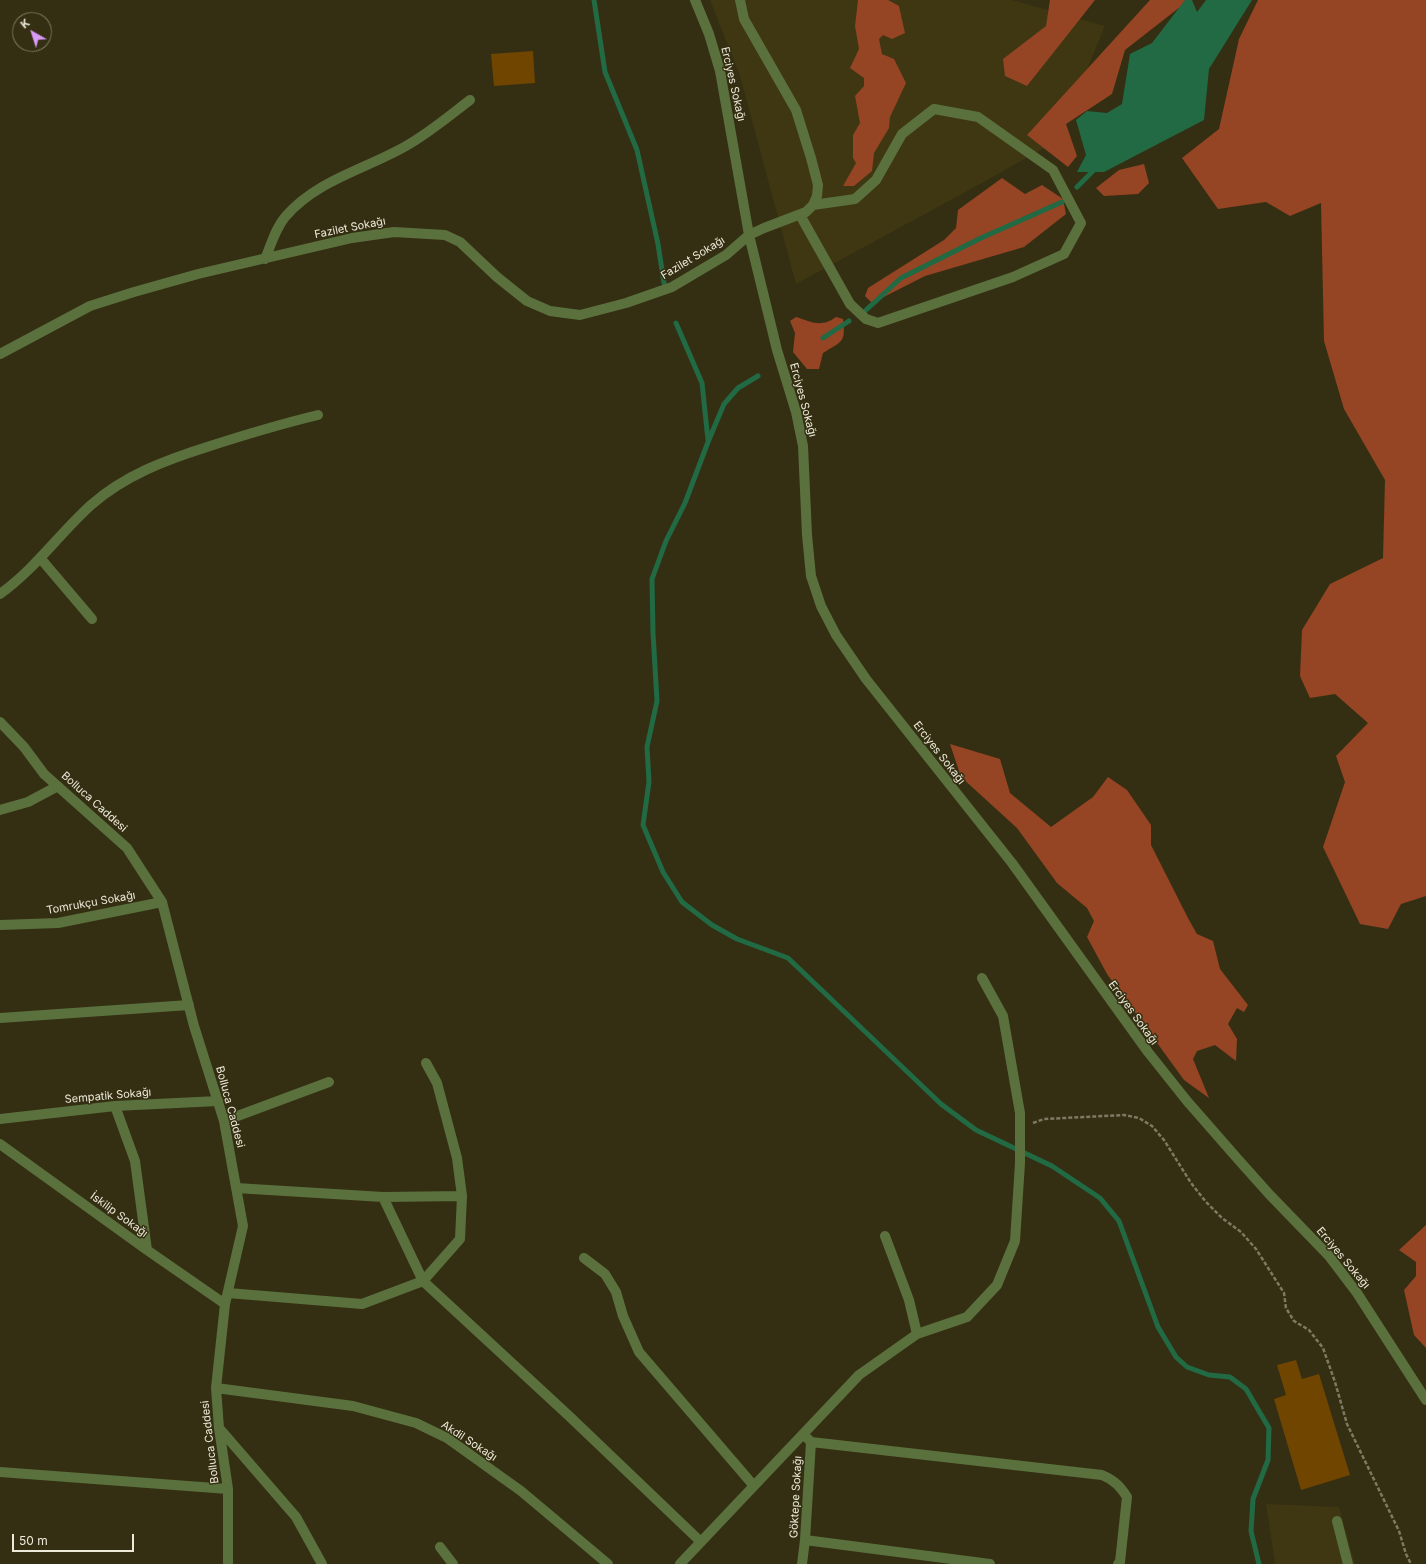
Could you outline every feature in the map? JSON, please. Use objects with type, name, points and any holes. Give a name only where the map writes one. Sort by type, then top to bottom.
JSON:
[{"type":"street","name":"Erciyes Sokağı","points":[[695,0],[709,34],[720,71],[749,235],[777,350],[796,412],[803,446],[807,535],[811,576],[821,606],[836,635],[866,679],[1012,863],[1148,1052],[1187,1102],[1269,1194],[1328,1256],[1352,1286],[1389,1340],[1426,1400]]},
{"type":"street","points":[[740,0],[744,19],[796,110],[818,185],[818,196],[813,205]]},
{"type":"street","points":[[265,260],[274,236],[285,216],[303,199],[326,184],[407,146],[436,127],[470,100]]},
{"type":"street","points":[[800,215],[850,304],[866,319],[878,323],[1013,277],[1064,254],[1081,223],[1053,170],[978,117],[934,109],[902,134],[876,180],[856,200],[813,205]]},
{"type":"street","name":"Fazilet Sokağı","points":[[0,354],[90,306],[134,292],[198,274],[265,260],[352,238],[394,232],[445,235],[460,242],[497,277],[527,301],[550,311],[580,315],[626,303],[672,287],[726,255],[749,235],[800,215],[806,212],[813,205]]},
{"type":"street","points":[[0,594],[29,571],[91,505],[135,474],[171,459],[251,432],[318,415]]},
{"type":"street","points":[[41,559],[92,619]]},
{"type":"street","name":"Bolluca Caddesi","points":[[0,722],[24,747],[44,774],[127,848],[162,902],[189,1005],[224,1121],[243,1226],[226,1299],[216,1388],[228,1489],[228,1564]]},
{"type":"street","points":[[0,810],[28,802],[58,786]]},
{"type":"street","name":"Tomrukçu Sokağı","points":[[0,925],[58,922],[162,902]]},
{"type":"street","points":[[680,1564],[754,1486],[807,1438],[859,1375],[917,1334],[967,1317],[996,1285],[1015,1241],[1020,1163],[1020,1113],[1002,1016],[982,978]]},
{"type":"street","points":[[0,1018],[189,1005]]},
{"type":"street","points":[[226,1299],[362,1304],[423,1281],[460,1239],[462,1196],[457,1158],[437,1083],[426,1063]]},
{"type":"street","points":[[224,1121],[328,1082]]},
{"type":"street","name":"Sempatik Sokağı","points":[[0,1119],[115,1106],[218,1101]]},
{"type":"street","points":[[115,1106],[135,1161],[146,1250]]},
{"type":"street","name":"İskilip Sokağı","points":[[0,1144],[146,1250],[226,1299]]},
{"type":"street","points":[[236,1188],[383,1197],[462,1196]]},
{"type":"street","points":[[383,1197],[423,1281],[568,1415],[701,1542]]},
{"type":"street","points":[[885,1236],[910,1300],[917,1334]]},
{"type":"street","points":[[584,1258],[605,1274],[616,1292],[623,1316],[639,1352],[754,1486]]},
{"type":"street","name":"Akdil Sokağı","points":[[216,1388],[353,1406],[416,1423],[447,1438],[521,1491],[608,1564]]},
{"type":"street","points":[[220,1428],[296,1517],[322,1564]]},
{"type":"street","points":[[807,1438],[1102,1475],[1114,1480],[1122,1488],[1127,1498],[1120,1562],[1118,1564]]},
{"type":"street","name":"Göktepe Sokağı","points":[[802,1564],[805,1540],[807,1438]]},
{"type":"street","points":[[0,1472],[228,1489]]},
{"type":"street","points":[[1337,1522],[1348,1564]]},
{"type":"street","points":[[805,1540],[990,1564]]},
{"type":"street","points":[[440,1547],[453,1564]]},
{"type":"path","points":[[1020,1139],[1030,1124],[1044,1119],[1124,1115],[1139,1118],[1152,1126],[1164,1140],[1191,1183],[1206,1202],[1222,1218],[1241,1232],[1256,1249],[1284,1293],[1286,1308],[1294,1321],[1309,1330],[1323,1348],[1335,1382],[1347,1424],[1399,1531],[1406,1554],[1411,1564]]},
{"type":"shaded area","points":[[710,0],[1012,0],[1105,26],[1058,140],[796,284],[740,76]]},
{"type":"shaded area","points":[[858,0],[888,0],[899,6],[905,33],[892,39],[883,35],[879,39],[882,54],[894,59],[906,83],[890,117],[889,128],[874,153],[872,171],[854,186],[843,186],[856,163],[853,158],[853,135],[860,123],[855,96],[864,86],[864,78],[850,68],[859,49],[855,26]]},
{"type":"shaded area","points":[[1050,0],[1095,0],[1027,86],[1005,76],[1003,59],[1046,26]]},
{"type":"shaded area","points":[[1150,0],[1189,0],[1125,50],[1112,94],[1066,124],[1077,156],[1068,167],[1027,135]]},
{"type":"shaded area","points":[[1185,0],[1192,0],[1197,12],[1206,0],[1252,0],[1209,69],[1204,120],[1104,172],[1077,172],[1086,155],[1076,120],[1087,111],[1107,113],[1122,104],[1130,54],[1152,43]]},
{"type":"shaded area","points":[[1258,0],[1426,0],[1426,896],[1401,904],[1388,929],[1360,924],[1323,847],[1345,782],[1336,756],[1368,723],[1335,694],[1310,698],[1300,676],[1302,630],[1330,584],[1383,558],[1385,480],[1344,409],[1324,341],[1321,203],[1290,216],[1266,202],[1218,209],[1182,158],[1219,129],[1239,39]]},
{"type":"shaded area","points":[[1144,164],[1149,183],[1138,194],[1104,196],[1096,188],[1119,170]]},
{"type":"shaded area","points":[[1002,178],[1025,194],[1042,185],[1063,199],[1066,214],[1024,247],[925,276],[872,303],[865,296],[868,288],[944,240],[956,228],[958,210]]},
{"type":"shaded area","points":[[796,317],[816,323],[826,322],[836,317],[843,319],[843,337],[838,343],[823,353],[819,369],[807,369],[793,352],[795,333],[790,321]]},
{"type":"shaded area","points":[[950,744],[1000,759],[1010,793],[1051,827],[1093,797],[1108,777],[1127,790],[1151,825],[1151,845],[1189,920],[1197,934],[1213,941],[1220,969],[1248,1005],[1244,1012],[1237,1008],[1228,1024],[1237,1039],[1236,1061],[1215,1045],[1197,1051],[1193,1059],[1209,1098],[1184,1080],[1107,974],[1087,937],[1094,921],[1087,908],[1057,883],[1017,828],[961,777]]},
{"type":"shaded area","points":[[1426,1225],[1426,1348],[1414,1335],[1404,1290],[1416,1276],[1416,1262],[1399,1250]]},
{"type":"shaded area","points":[[1266,1504],[1339,1507],[1355,1564],[1275,1564]]},
{"type":"building","points":[[533,51],[535,83],[494,86],[491,54]]},
{"type":"building","points":[[1296,1360],[1302,1379],[1319,1374],[1350,1475],[1301,1490],[1274,1399],[1286,1395],[1277,1365]]},
{"type":"waterway","points":[[594,0],[605,72],[637,150],[658,244],[664,283]]},
{"type":"waterway","points":[[1077,187],[1095,169]]},
{"type":"waterway","points":[[866,310],[901,278],[981,238],[1062,202]]},
{"type":"waterway","points":[[823,338],[849,321]]},
{"type":"waterway","points":[[676,323],[702,383],[708,440]]},
{"type":"waterway","points":[[758,376],[738,388],[724,404],[685,503],[666,541],[652,579],[653,633],[657,701],[647,747],[649,782],[643,825],[663,872],[682,902],[712,925],[737,939],[788,958],[941,1104],[976,1130],[1052,1166],[1100,1198],[1119,1221],[1158,1327],[1176,1357],[1187,1367],[1209,1375],[1230,1377],[1246,1389],[1269,1428],[1268,1460],[1253,1499],[1251,1531],[1259,1564]]}]
